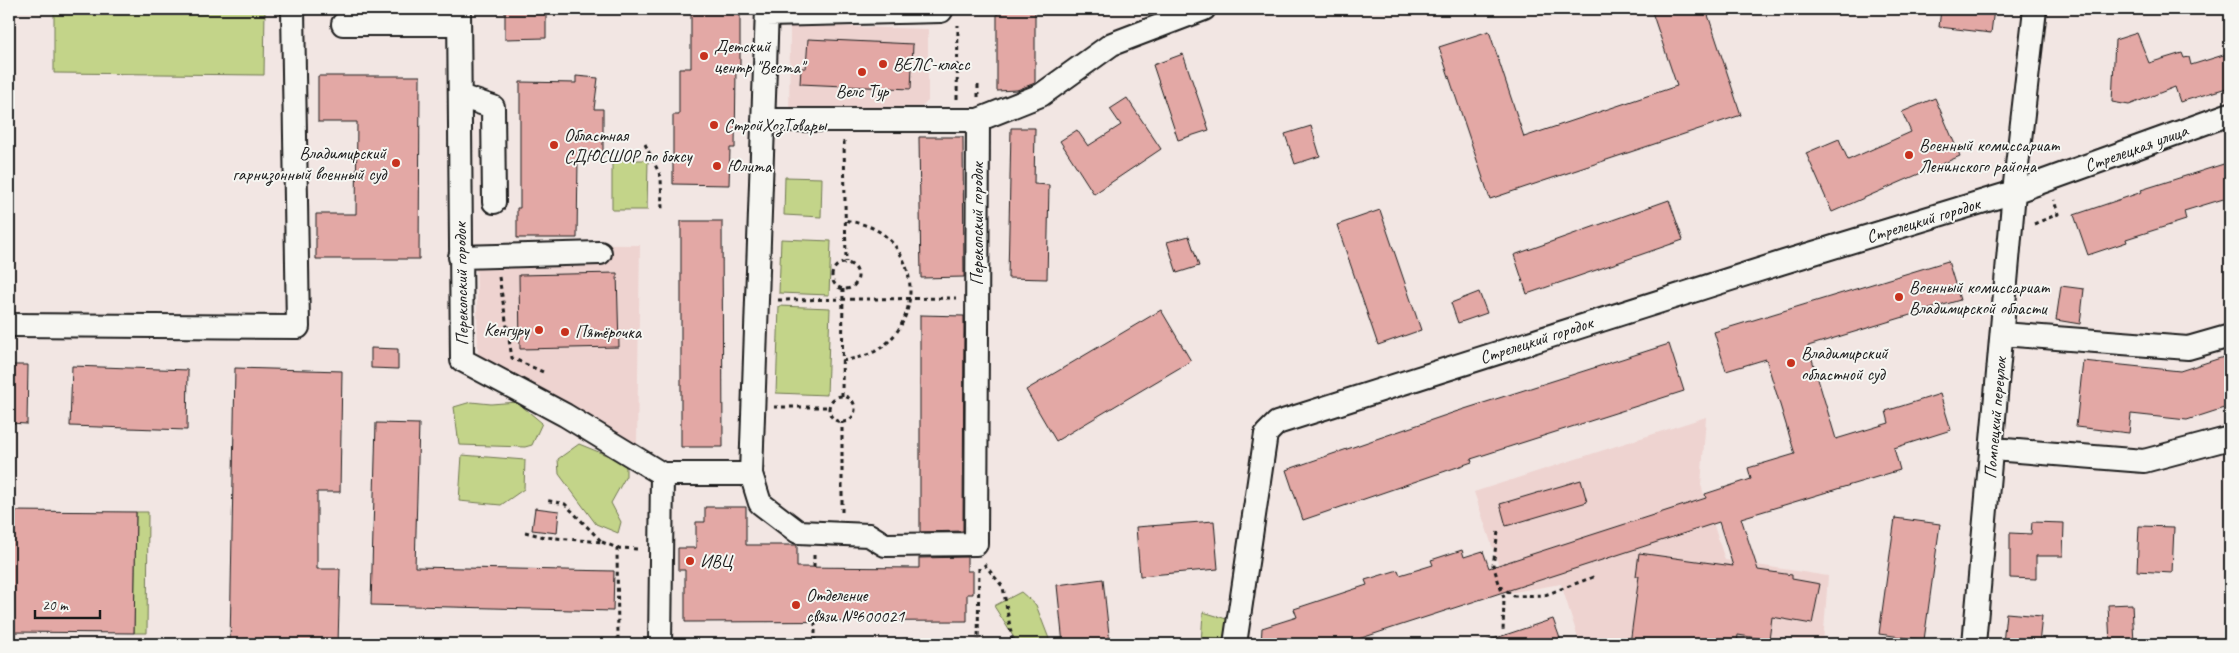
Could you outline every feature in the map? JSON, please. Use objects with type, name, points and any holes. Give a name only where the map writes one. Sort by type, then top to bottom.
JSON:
[{"type":"street","points":[[9,325],[298,327],[293,9]]},
{"type":"street","points":[[763,120],[968,120],[1041,95],[1112,44],[1204,9]]},
{"type":"street","name":"Помпецкий переулок","points":[[1974,644],[1993,449],[2014,192],[2035,9]]},
{"type":"street","points":[[842,534],[798,532],[760,502],[751,474],[767,12],[941,11],[949,15]]},
{"type":"street","points":[[343,24],[459,16]]},
{"type":"street","name":"Перекопский городок","points":[[459,16],[462,360],[565,415],[662,474]]},
{"type":"street","points":[[460,96],[493,107],[494,202]]},
{"type":"street","name":"Стрелецкая улица","points":[[2014,192],[2230,114]]},
{"type":"street","name":"Перекопский городок","points":[[842,534],[869,535],[885,545],[976,544],[977,297],[968,120]]},
{"type":"street","name":"Стрелецкий городок","points":[[1235,644],[1266,434],[1277,423],[1784,262],[2014,192]]},
{"type":"street","points":[[460,257],[600,253]]},
{"type":"street","points":[[2002,334],[2188,348],[2230,336]]},
{"type":"street","points":[[1993,449],[2144,460],[2230,438]]},
{"type":"street","points":[[660,644],[662,474],[751,474]]},
{"type":"path","points":[[949,15],[968,120]]},
{"type":"path","points":[[645,144],[661,177],[662,209]]},
{"type":"path","points":[[844,156],[846,262]]},
{"type":"path","points":[[842,361],[864,357],[880,348],[894,336],[904,320],[910,298],[910,283],[906,265],[897,248],[884,235],[867,225],[845,220]]},
{"type":"path","points":[[496,256],[512,358],[543,372]]},
{"type":"path","points":[[846,262],[852,264],[859,274],[855,285],[843,289],[834,283],[832,272],[836,267],[846,262]]},
{"type":"path","points":[[842,396],[843,289]]},
{"type":"path","points":[[757,300],[977,297]]},
{"type":"path","points":[[842,396],[852,400],[855,410],[850,419],[842,422],[832,418],[828,407],[833,399],[842,396]]},
{"type":"path","points":[[753,407],[828,407]]},
{"type":"path","points":[[842,422],[842,534]]},
{"type":"path","points":[[545,500],[565,504],[602,542]]},
{"type":"path","points":[[525,532],[544,537],[602,542],[617,548],[618,638]]},
{"type":"path","points":[[1498,532],[1493,565],[1504,598],[1503,632]]},
{"type":"path","points":[[978,644],[979,558],[1004,587],[1013,644]]},
{"type":"path","points":[[1500,586],[1514,596],[1545,596],[1596,576]]},
{"type":"path","points":[[815,622],[815,644]]},
{"type":"shaded area","points":[[790,25],[928,29],[928,101],[893,133],[789,131]]},
{"type":"shaded area","points":[[476,244],[640,245],[637,444],[478,356]]},
{"type":"shaded area","points":[[1706,417],[1701,485],[1725,560],[1828,576],[1823,644],[1580,644],[1561,584],[1508,593],[1474,492]]},
{"type":"green space","points":[[54,9],[265,9],[264,75],[54,73]]},
{"type":"green space","points":[[612,160],[648,160],[647,210],[612,210]]},
{"type":"green space","points":[[785,177],[822,178],[821,217],[784,215]]},
{"type":"green space","points":[[781,239],[831,241],[829,295],[779,293]]},
{"type":"green space","points":[[779,306],[830,308],[827,395],[776,393]]},
{"type":"green space","points":[[471,402],[491,404],[517,402],[542,423],[532,445],[525,447],[459,445],[454,407]]},
{"type":"green space","points":[[579,444],[626,463],[626,476],[611,503],[621,522],[618,533],[596,524],[559,474],[558,459]]},
{"type":"green space","points":[[462,455],[525,460],[524,489],[501,505],[459,501]]},
{"type":"green space","points":[[136,512],[148,512],[147,633],[134,633]]},
{"type":"green space","points":[[1021,592],[1036,605],[1051,644],[1018,644],[994,606]]},
{"type":"green space","points":[[1203,612],[1230,620],[1222,644],[1201,644]]},
{"type":"building","points":[[505,9],[546,9],[546,38],[505,39]]},
{"type":"building","points":[[691,9],[740,9],[740,69],[736,69],[735,148],[730,148],[729,185],[673,184],[673,115],[679,115],[679,68],[691,68]]},
{"type":"building","points":[[997,9],[1035,9],[1035,83],[1017,90],[997,91]]},
{"type":"building","points":[[1651,9],[1706,9],[1741,115],[1490,199],[1439,47],[1489,31],[1524,137],[1677,86]]},
{"type":"building","points":[[1941,9],[1994,9],[1991,33],[1939,27]]},
{"type":"building","points":[[2137,33],[2149,63],[2182,53],[2184,58],[2189,57],[2191,65],[2230,53],[2230,87],[2180,102],[2175,87],[2129,105],[2112,102],[2115,40]]},
{"type":"building","points":[[808,39],[913,44],[911,89],[800,84],[801,68],[806,68]]},
{"type":"building","points":[[1183,54],[1209,130],[1178,140],[1153,65]]},
{"type":"building","points":[[318,76],[420,76],[419,259],[316,259],[316,214],[356,214],[357,122],[318,122]]},
{"type":"building","points":[[576,76],[598,78],[594,109],[603,109],[603,157],[578,157],[577,238],[517,238],[517,208],[520,208],[520,82],[576,83]]},
{"type":"building","points":[[1127,98],[1161,149],[1094,194],[1060,141],[1077,130],[1088,146],[1121,125],[1110,109]]},
{"type":"building","name":"Военный комиссариат Ленинского района","points":[[1935,98],[1960,156],[1832,212],[1806,153],[1839,139],[1848,160],[1911,132],[1902,112]]},
{"type":"building","points":[[1311,126],[1320,156],[1295,164],[1285,134]]},
{"type":"building","points":[[1011,128],[1035,128],[1034,184],[1049,185],[1047,279],[1008,278]]},
{"type":"building","points":[[919,137],[963,137],[964,277],[921,278]]},
{"type":"building","points":[[2230,162],[2230,197],[2184,211],[2186,220],[2126,239],[2127,242],[2088,255],[2074,215],[2142,192],[2141,190]]},
{"type":"building","points":[[1669,200],[1683,240],[1527,294],[1514,255]]},
{"type":"building","points":[[1380,210],[1421,330],[1378,345],[1337,225]]},
{"type":"building","points":[[681,221],[722,221],[723,447],[681,447]]},
{"type":"building","points":[[1189,236],[1199,266],[1177,273],[1167,242]]},
{"type":"building","points":[[1948,261],[1960,300],[1808,346],[1836,439],[1889,423],[1886,411],[1940,394],[1951,430],[1894,448],[1900,470],[1741,518],[1758,570],[1792,575],[1792,579],[1820,584],[1812,624],[1772,617],[1769,640],[1738,635],[1737,644],[1630,644],[1639,576],[1636,576],[1639,553],[1733,566],[1719,522],[1343,644],[1261,644],[1262,628],[1297,617],[1294,609],[1367,585],[1365,580],[1398,570],[1400,575],[1433,565],[1431,560],[1462,550],[1464,557],[1483,551],[1489,568],[1706,498],[1705,494],[1751,479],[1748,468],[1795,454],[1766,359],[1726,371],[1714,332]]},
{"type":"building","points":[[617,273],[619,347],[520,349],[519,275]]},
{"type":"building","points":[[2061,286],[2084,289],[2080,324],[2056,320]]},
{"type":"building","points":[[1479,292],[1487,313],[1458,323],[1451,303]]},
{"type":"building","points":[[1161,310],[1191,361],[1056,441],[1026,390]]},
{"type":"building","points":[[920,315],[964,316],[963,531],[920,532]]},
{"type":"building","points":[[1669,344],[1684,391],[1471,459],[1472,462],[1303,520],[1286,470],[1455,412]]},
{"type":"building","points":[[371,348],[398,349],[398,369],[371,368]]},
{"type":"building","points":[[2230,355],[2230,406],[2187,420],[2131,414],[2129,433],[2076,427],[2083,361],[2180,371]]},
{"type":"building","points":[[9,365],[28,365],[27,424],[9,423]]},
{"type":"building","points":[[72,366],[188,370],[187,430],[70,426]]},
{"type":"building","points":[[235,368],[342,371],[340,492],[317,492],[317,569],[340,569],[338,644],[230,644]]},
{"type":"building","points":[[376,423],[419,424],[415,567],[614,571],[613,611],[371,605]]},
{"type":"building","points":[[1581,480],[1587,502],[1506,526],[1500,504]]},
{"type":"building","points":[[705,507],[746,507],[746,545],[797,545],[797,567],[919,568],[919,558],[967,557],[967,571],[973,571],[973,594],[967,594],[967,621],[685,622],[685,570],[678,570],[678,548],[696,548],[696,522],[705,522]]},
{"type":"building","points":[[535,508],[559,511],[557,533],[532,530]]},
{"type":"building","points":[[9,511],[136,512],[134,633],[9,632]]},
{"type":"building","points":[[1895,518],[1940,524],[1924,640],[1879,634]]},
{"type":"building","points":[[1214,521],[1218,569],[1140,576],[1136,527]]},
{"type":"building","points":[[2032,522],[2064,523],[2063,556],[2036,556],[2036,579],[2010,578],[2010,533],[2031,534]]},
{"type":"building","points":[[2139,526],[2174,527],[2172,573],[2137,571]]},
{"type":"building","points":[[1103,579],[1110,644],[1063,644],[1057,585]]},
{"type":"building","points":[[2132,604],[2134,644],[2110,644],[2108,605]]},
{"type":"building","points":[[2006,613],[2042,616],[2039,644],[2003,644]]},
{"type":"building","points":[[1553,619],[1562,644],[1488,644],[1487,641]]},
{"type":"place","name":"Детский центр \"Веста\"","points":[[704,56]]},
{"type":"place","name":"ВЕЛС-класс","points":[[883,64]]},
{"type":"place","name":"Велс Тур","points":[[862,72]]},
{"type":"place","name":"СтройХозТовары","points":[[714,125]]},
{"type":"place","name":"Областная СДЮСШОР по боксу","points":[[554,145]]},
{"type":"place","name":"Военный комиссариат Ленинского района","points":[[1909,155]]},
{"type":"place","name":"Владимирский гарнизонный военный суд","points":[[396,163]]},
{"type":"place","name":"Юлита","points":[[717,166]]},
{"type":"place","name":"Военный комиссариат Владимирской области","points":[[1899,297]]},
{"type":"place","name":"Кенгуру","points":[[539,330]]},
{"type":"place","name":"Пятёрочка","points":[[565,332]]},
{"type":"place","name":"Владимирский областной суд","points":[[1791,363]]},
{"type":"place","name":"ИВЦ","points":[[690,561]]},
{"type":"place","name":"Отделение связи №600021","points":[[796,605]]}]
